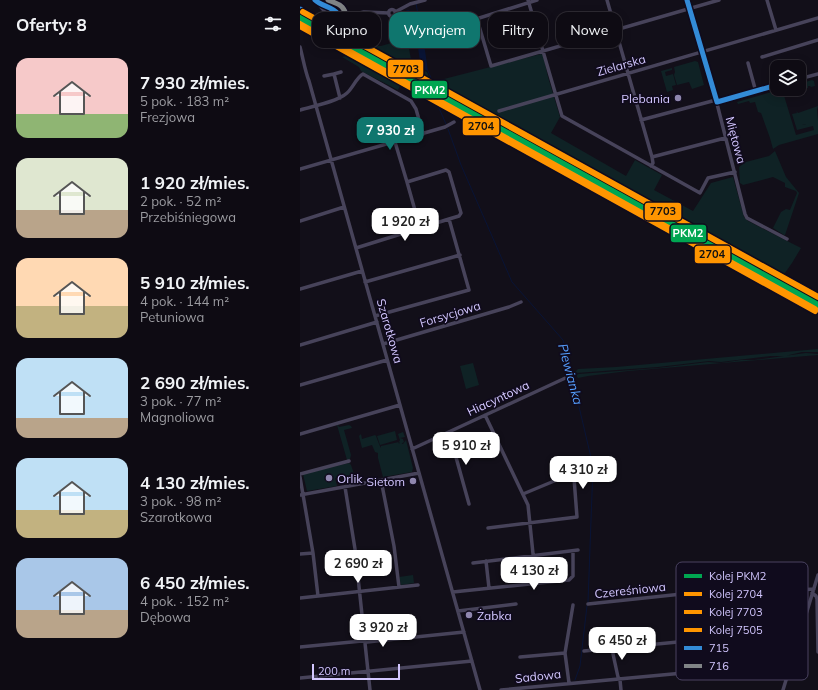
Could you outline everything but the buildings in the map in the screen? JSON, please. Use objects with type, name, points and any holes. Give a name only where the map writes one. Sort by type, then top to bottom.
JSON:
[{"type":"street","points":[[315,0],[325,12]]},
{"type":"street","points":[[390,12],[392,10],[395,12],[410,4],[425,0]]},
{"type":"street","points":[[480,17],[529,1],[537,0]]},
{"type":"street","points":[[607,0],[610,12]]},
{"type":"street","name":"Miętowa","points":[[687,0],[716,101],[735,172],[739,196],[745,214],[747,218],[787,239]]},
{"type":"street","points":[[622,28],[719,0]]},
{"type":"street","points":[[767,0],[776,30]]},
{"type":"street","points":[[529,1],[562,116],[700,193],[708,178],[735,172]]},
{"type":"street","points":[[319,4],[337,12]]},
{"type":"street","points":[[328,12],[332,9]]},
{"type":"street","points":[[381,13],[389,13]]},
{"type":"street","name":"Zielarska","points":[[499,110],[818,18]]},
{"type":"street","points":[[480,29],[491,66],[556,48]]},
{"type":"street","points":[[762,57],[818,40]]},
{"type":"street","name":"Szarotkowa","points":[[300,47],[306,69],[304,76],[308,79],[316,105],[480,690]]},
{"type":"street","points":[[620,48],[652,157],[653,163],[651,166]]},
{"type":"street","points":[[748,63],[756,92]]},
{"type":"street","points":[[324,76],[341,72]]},
{"type":"street","points":[[334,74],[340,98]]},
{"type":"street","points":[[300,110],[340,98],[350,90],[361,75],[364,74],[411,101],[416,109],[423,134]]},
{"type":"street","points":[[806,77],[818,74]]},
{"type":"street","points":[[641,120],[770,87]]},
{"type":"street","points":[[300,169],[447,127],[454,122]]},
{"type":"street","points":[[652,157],[725,138]]},
{"type":"street","points":[[395,142],[420,228]]},
{"type":"street","points":[[356,248],[449,220],[458,216],[461,212],[448,171],[446,170],[407,182]]},
{"type":"street","points":[[300,221],[344,207]]},
{"type":"street","points":[[375,316],[469,290],[449,220]]},
{"type":"street","points":[[366,282],[460,255]]},
{"type":"street","points":[[300,289],[362,271]]},
{"type":"street","name":"Forsycjowa","points":[[383,344],[509,307],[521,302]]},
{"type":"street","points":[[300,345],[377,322]]},
{"type":"street","points":[[300,385],[387,360]]},
{"type":"street","name":"Hiacyntowa","points":[[412,449],[572,375]]},
{"type":"street","points":[[300,434],[400,405]]},
{"type":"street","points":[[485,415],[528,505],[536,583]]},
{"type":"street","points":[[449,432],[469,504]]},
{"type":"street","points":[[318,596],[313,552],[302,495],[300,475],[349,462]]},
{"type":"street","points":[[302,495],[419,473]]},
{"type":"street","points":[[488,528],[577,517],[574,476],[569,473],[523,494]]},
{"type":"street","points":[[380,480],[394,546],[399,587]]},
{"type":"street","points":[[345,487],[355,549],[370,690]]},
{"type":"street","points":[[472,562],[578,550]]},
{"type":"street","points":[[452,592],[569,580],[573,576],[573,551]]},
{"type":"street","points":[[300,554],[313,552]]},
{"type":"street","points":[[486,561],[489,588]]},
{"type":"street","points":[[808,609],[818,575]]},
{"type":"street","points":[[300,598],[418,585]]},
{"type":"street","name":"Czereśniowa","points":[[808,591],[813,591]]},
{"type":"street","points":[[813,591],[817,599],[818,652]]},
{"type":"street","name":"Czereśniowa","points":[[588,604],[676,595]]},
{"type":"street","points":[[458,611],[516,604]]},
{"type":"street","points":[[569,683],[565,653],[573,605]]},
{"type":"street","points":[[300,647],[464,632]]},
{"type":"street","points":[[612,632],[614,660],[621,690]]},
{"type":"street","points":[[584,651],[676,642]]},
{"type":"street","points":[[520,657],[565,653]]},
{"type":"street","points":[[300,678],[472,661]]},
{"type":"street","name":"Sadowa","points":[[500,690],[676,674]]},
{"type":"street","points":[[783,690],[786,680]]},
{"type":"green space","points":[[389,44],[389,48],[409,48],[412,65],[427,72],[433,85],[432,87],[361,48],[381,48],[381,46]]},
{"type":"green space","points":[[353,54],[412,89],[408,91],[400,86],[398,90],[361,71],[359,67],[342,57]]},
{"type":"green space","points":[[541,54],[543,55],[560,117],[551,133],[626,176],[635,160],[662,175],[654,190],[693,211],[711,183],[733,177],[744,217],[748,221],[801,248],[780,280],[434,89],[435,86],[439,87],[440,80]]},
{"type":"green space","points":[[695,61],[698,62],[704,85],[692,89],[689,82],[677,85],[674,75],[674,67]]},
{"type":"green space","points":[[672,68],[672,70],[665,72],[666,76],[673,74],[676,85],[672,86],[673,90],[667,92],[661,71]]},
{"type":"green space","points":[[812,80],[814,81],[815,86],[808,86],[808,88],[806,88],[806,82]]},
{"type":"green space","points":[[770,92],[770,96],[784,96],[796,135],[814,130],[813,126],[797,130],[792,114],[797,113],[796,111],[798,113],[818,106],[818,134],[779,145],[773,149],[761,113],[758,112],[755,102],[750,103],[749,101],[738,104],[737,102]]},
{"type":"green space","points":[[775,151],[786,177],[799,193],[785,235],[773,228],[781,212],[786,209],[790,210],[797,193],[796,191],[785,187],[785,183],[773,177],[743,185],[740,183],[739,167],[746,162],[769,156]]},
{"type":"green space","points":[[818,349],[818,352],[802,352],[785,356],[771,356],[721,362],[709,361],[658,367],[575,372],[578,369]]},
{"type":"green space","points":[[806,353],[818,355],[628,371],[578,378],[576,375],[708,362],[721,363],[754,360]]},
{"type":"green space","points":[[473,363],[479,385],[466,389],[460,366]]},
{"type":"green space","points":[[337,425],[339,427],[349,425],[352,428],[344,430],[351,455],[350,459],[348,460],[347,460]]},
{"type":"green space","points":[[395,431],[397,440],[380,445],[377,436]]},
{"type":"green space","points":[[403,432],[405,437],[400,438],[403,439],[404,442],[401,444],[403,444],[406,440],[413,468],[412,472],[383,477],[378,453],[375,452],[372,445],[362,448],[359,436],[361,434],[362,439],[375,435],[381,448],[381,446],[399,442],[400,440],[398,434]]},
{"type":"green space","points":[[349,463],[355,477],[354,478],[353,475],[335,478],[337,486],[307,491],[303,474]]},
{"type":"green space","points":[[413,575],[414,583],[401,585],[399,577]]},
{"type":"water","points":[[418,48],[425,48],[428,71],[421,68]]},
{"type":"waterway","name":"Plewianka","points":[[416,3],[418,12]]},
{"type":"waterway","points":[[300,21],[818,307]]},
{"type":"waterway","points":[[363,48],[434,85],[818,300]]},
{"type":"waterway","name":"Plewianka","points":[[428,71],[434,85],[433,87]]},
{"type":"waterway","name":"Plewianka","points":[[430,92],[429,94],[439,108],[446,124]]},
{"type":"waterway","name":"Plewianka","points":[[448,129],[461,165],[512,282],[563,340],[572,374]]},
{"type":"waterway","name":"Plewianka","points":[[572,377],[593,466],[588,602]]},
{"type":"waterway","name":"Plewianka","points":[[575,680],[580,666],[587,606]]},
{"type":"rail line","name":"7703","points":[[303,12],[818,297]]},
{"type":"rail line","name":"PKM2","points":[[300,18],[818,305]]},
{"type":"rail line","name":"7505","points":[[300,24],[815,309]]},
{"type":"rail line","name":"2704","points":[[300,26],[815,311]]},
{"type":"transit line","name":"715","points":[[300,9],[320,20],[325,21],[334,19],[338,14],[315,0]]},
{"type":"transit line","name":"716","points":[[300,17],[312,24],[326,28],[339,24],[344,18],[345,11],[342,7],[328,0]]},
{"type":"transit line","name":"715","points":[[687,0],[717,102]]},
{"type":"transit line","name":"715","points":[[717,102],[770,87]]},
{"type":"place","name":"Plebania","points":[[678,98]]},
{"type":"place","name":"Orlik","points":[[329,478]]},
{"type":"place","name":"Sietom","points":[[413,481]]},
{"type":"place","name":"Żabka","points":[[469,615]]}]
